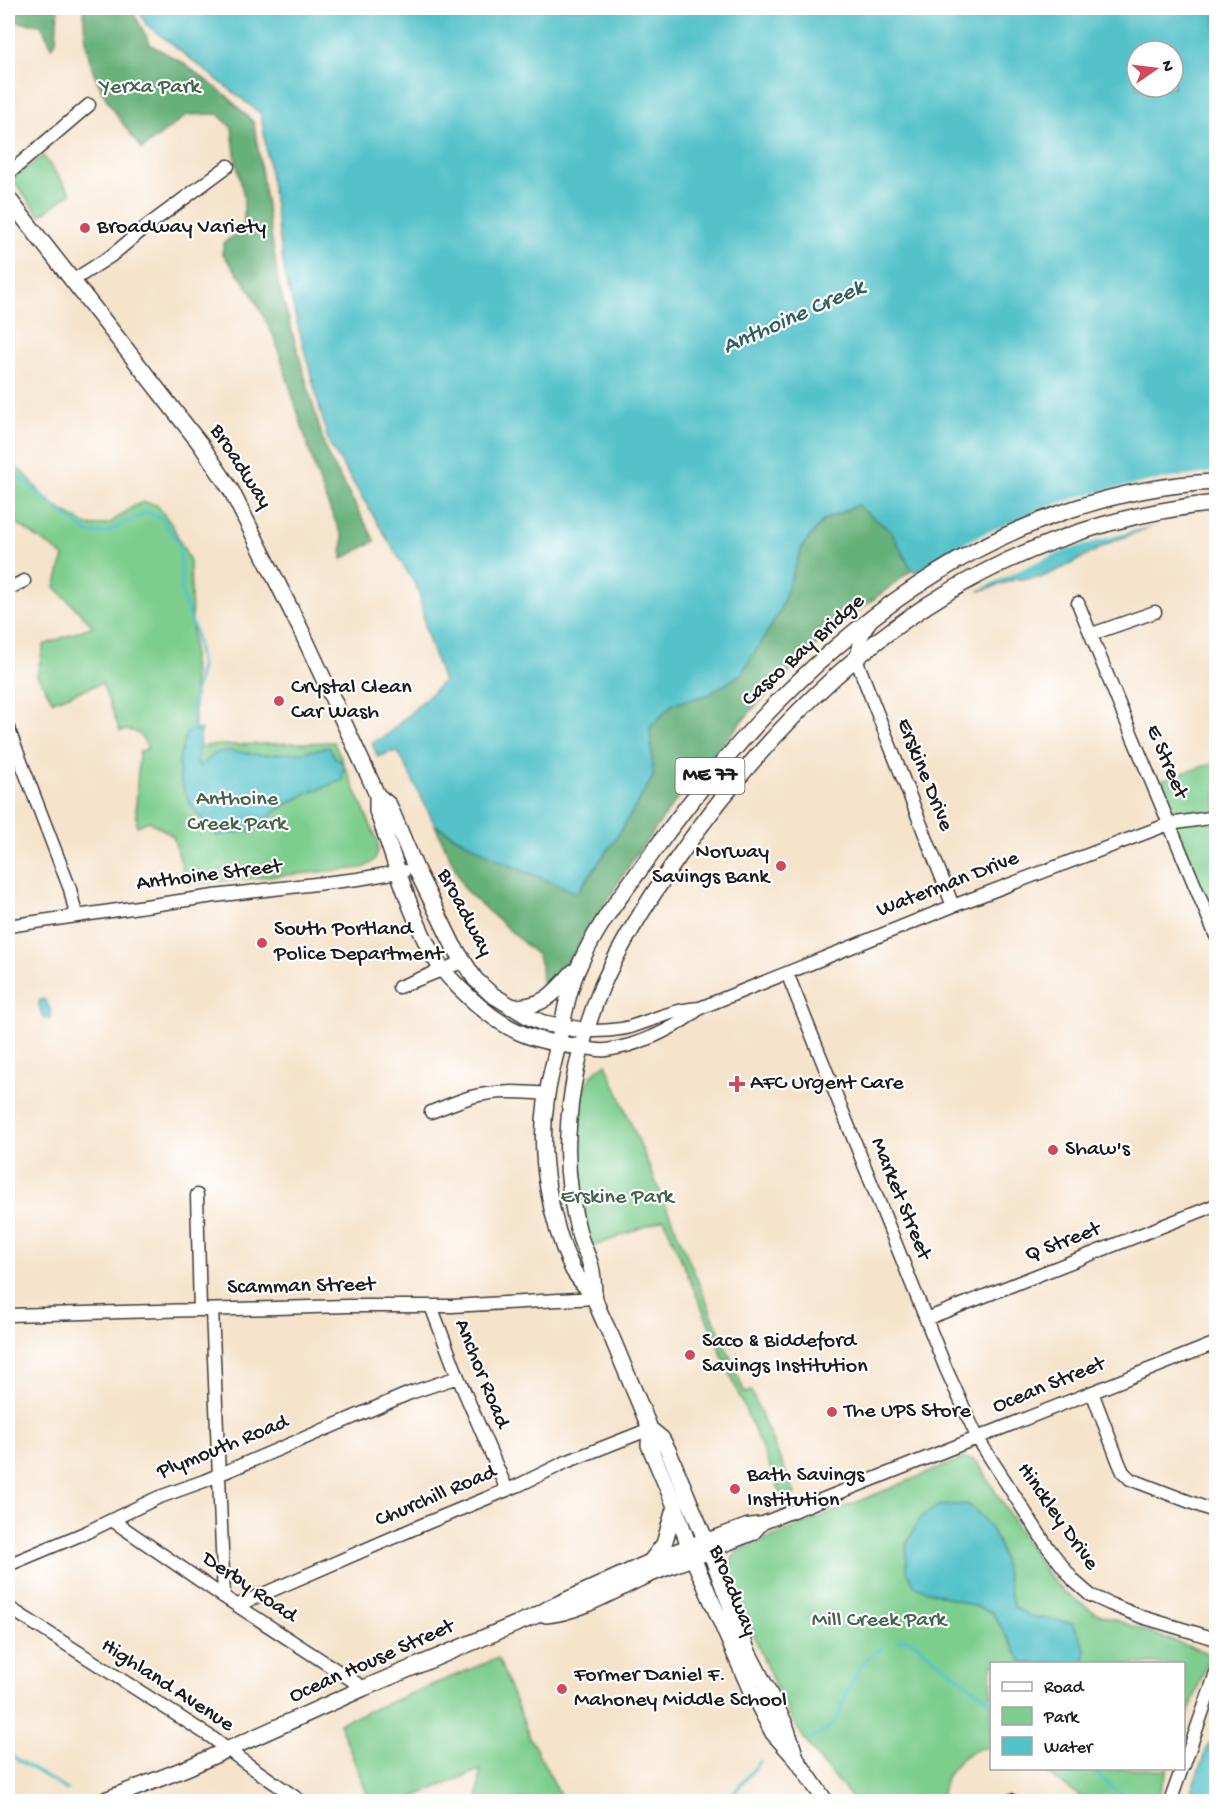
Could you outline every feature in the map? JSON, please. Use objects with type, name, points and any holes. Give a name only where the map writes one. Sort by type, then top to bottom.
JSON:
[{"type":"main road","name":"Broadway","points":[[8,198],[205,451],[231,490],[300,628],[377,795],[377,811],[420,926],[442,970],[490,1017],[531,1038],[558,1044]]},
{"type":"main road","name":"Casco Bay Bridge","points":[[562,1027],[579,965],[614,904],[709,777],[782,698],[824,657],[874,615],[953,563],[1002,537],[1049,517],[1100,501],[1216,482]]},
{"type":"main road","name":"Casco Bay Bridge","points":[[587,1031],[602,986],[616,956],[644,908],[688,843],[716,806],[770,743],[856,659],[886,634],[949,592],[1044,544],[1095,526],[1147,513],[1216,503]]},
{"type":"main road","name":"Broadway","points":[[377,795],[389,805],[416,869],[462,962],[475,979],[510,1007],[540,1022],[562,1027],[547,1094],[544,1138],[549,1196],[574,1272],[595,1298]]},
{"type":"main road","points":[[510,1007],[527,1007],[546,1000],[579,965]]},
{"type":"main road","name":"Waterman Drive","points":[[562,1027],[587,1031]]},
{"type":"main road","name":"Broadway","points":[[587,1031],[571,1098],[568,1136],[569,1173],[574,1212],[581,1241],[591,1266],[595,1298],[650,1429],[649,1445],[675,1506],[691,1552],[750,1689],[773,1733],[826,1802]]},
{"type":"main road","name":"Waterman Drive","points":[[558,1044],[582,1047]]},
{"type":"main road","name":"Broadway","points":[[650,1429],[662,1439],[668,1450],[708,1545],[747,1650],[785,1724],[796,1760]]},
{"type":"main road","points":[[650,1562],[664,1544],[675,1506]]},
{"type":"main road","name":"Ocean House Street","points":[[535,1616],[565,1612],[708,1545]]},
{"type":"main road","name":"Ocean House Street","points":[[227,1750],[364,1688],[535,1616],[650,1562],[691,1552]]},
{"type":"main road","points":[[100,1802],[227,1750]]},
{"type":"street","points":[[8,174],[89,105]]},
{"type":"street","points":[[72,281],[111,256],[152,222],[228,166]]},
{"type":"street","points":[[8,589],[24,581]]},
{"type":"street","name":"E Street","points":[[1078,603],[1216,936]]},
{"type":"street","points":[[1092,634],[1155,612]]},
{"type":"street","points":[[856,659],[861,638],[874,615]]},
{"type":"street","name":"Erskine Drive","points":[[856,659],[953,906]]},
{"type":"street","points":[[8,728],[70,889],[76,915]]},
{"type":"street","name":"Waterman Drive","points":[[587,1031],[628,1028],[684,1009],[700,1008],[953,906],[1170,824],[1216,817]]},
{"type":"street","name":"Anthoine Street","points":[[8,926],[416,869]]},
{"type":"street","points":[[399,987],[462,962]]},
{"type":"street","name":"Market Street","points":[[787,973],[946,1369],[978,1439]]},
{"type":"street","name":"Waterman Drive","points":[[582,1047],[604,1050],[643,1040],[686,1020],[700,1008]]},
{"type":"street","points":[[431,1112],[471,1097],[491,1093],[506,1091],[547,1094]]},
{"type":"street","points":[[197,1195],[218,1475],[224,1597]]},
{"type":"street","name":"Q Street","points":[[926,1319],[1216,1205]]},
{"type":"street","name":"Scamman Street","points":[[8,1315],[431,1306],[595,1298]]},
{"type":"street","name":"Anchor Road","points":[[431,1306],[458,1377],[507,1490]]},
{"type":"street","name":"Ocean Street","points":[[708,1545],[753,1534],[764,1523],[1216,1343]]},
{"type":"street","name":"Plymouth Road","points":[[8,1565],[157,1498],[218,1475],[410,1393],[458,1377]]},
{"type":"street","points":[[1092,1392],[1119,1463],[1130,1479],[1216,1512]]},
{"type":"street","name":"Churchill Road","points":[[238,1605],[507,1490],[566,1462],[650,1429]]},
{"type":"street","name":"Hinckley Drive","points":[[978,1439],[1047,1546],[1074,1581],[1090,1595],[1142,1617],[1216,1640]]},
{"type":"street","name":"Derby Road","points":[[112,1520],[224,1597],[364,1688]]},
{"type":"street","name":"Highland Avenue","points":[[8,1607],[211,1737],[302,1802]]},
{"type":"street","points":[[1185,1761],[1216,1674]]},
{"type":"street","points":[[1170,1802],[1182,1770]]},
{"type":"green space","points":[[8,8],[58,8],[56,41],[52,47],[41,25],[8,21]]},
{"type":"green space","name":"Yerxa Park","points":[[84,8],[131,8],[151,45],[183,63],[227,96],[254,123],[279,286],[327,454],[375,541],[342,559],[343,538],[315,469],[275,339],[250,290],[222,253],[224,243],[244,227],[244,197],[236,162],[232,128],[218,114],[187,115],[142,149],[107,100],[92,67],[84,30]]},
{"type":"green space","points":[[43,156],[71,193],[40,216],[12,179]]},
{"type":"green space","name":"Anthoine Creek Park","points":[[8,461],[27,476],[46,500],[84,524],[94,526],[110,523],[143,502],[157,505],[172,525],[190,561],[196,746],[334,742],[378,842],[377,855],[371,864],[363,868],[187,884],[173,836],[149,821],[137,826],[139,752],[148,748],[143,739],[134,732],[120,731],[102,683],[53,701],[37,675],[44,645],[93,626],[55,587],[64,556],[13,521],[8,523]]},
{"type":"green space","points":[[857,505],[891,531],[912,570],[829,633],[750,712],[682,792],[634,858],[562,972],[546,990],[542,986],[538,956],[465,890],[435,825],[500,861],[577,893],[617,837],[653,777],[650,728],[673,704],[710,694],[779,613],[802,547],[822,522]]},
{"type":"green space","points":[[1216,762],[1216,936],[1153,783]]},
{"type":"green space","name":"Erskine Park","points":[[606,1064],[745,1393],[751,1391],[795,1494],[783,1498],[664,1219],[592,1247],[580,1192],[577,1151],[578,1112],[584,1086],[595,1072]]},
{"type":"green space","name":"Mill Creek Park","points":[[964,1458],[974,1460],[1041,1566],[1061,1590],[1096,1613],[1210,1654],[1185,1722],[1185,1662],[990,1662],[990,1747],[971,1752],[956,1764],[945,1781],[942,1801],[856,1801],[804,1739],[770,1675],[731,1577],[732,1561],[742,1549]]},
{"type":"green space","points":[[498,1658],[529,1736],[562,1798],[561,1801],[480,1801],[478,1797],[480,1770],[404,1801],[370,1801],[339,1723]]},
{"type":"green space","points":[[1041,1770],[1168,1770],[1155,1802],[1087,1801]]},
{"type":"water","points":[[138,8],[1216,8],[1216,502],[1113,541],[1040,578],[1016,579],[980,591],[912,570],[891,531],[857,505],[822,521],[802,547],[779,613],[741,674],[710,694],[673,704],[650,728],[653,777],[617,837],[577,893],[500,861],[435,825],[399,753],[391,752],[378,757],[372,743],[387,735],[443,682],[426,631],[419,591],[329,443],[286,280],[261,114],[146,24]]},
{"type":"water","points":[[201,729],[197,760],[199,767],[216,753],[231,751],[261,755],[304,752],[329,747],[336,759],[341,761],[345,767],[342,773],[343,780],[306,794],[281,808],[252,830],[217,836],[190,802],[179,773],[186,733]]},
{"type":"water","points":[[44,999],[50,1010],[50,1019],[43,1018],[39,1005],[40,1000]]},
{"type":"water","points":[[967,1504],[980,1515],[996,1538],[1001,1551],[1014,1607],[1029,1616],[1073,1623],[1085,1649],[1084,1662],[1022,1662],[992,1612],[916,1587],[907,1571],[906,1545],[920,1518],[938,1506]]},
{"type":"water","points":[[1209,1743],[1216,1745],[1216,1801],[1187,1801]]},
{"type":"pier","points":[[1216,472],[1216,505],[1169,523],[1069,549],[1036,562],[975,592],[914,574],[974,538],[1053,505],[1151,481]]},
{"type":"waterway","name":"Anthoine Creek","points":[[8,468],[88,533],[106,533],[147,512],[161,518],[180,545],[182,595],[195,631],[201,667],[193,703],[192,734]]},
{"type":"waterway","points":[[897,1641],[905,1639],[912,1641],[990,1700]]},
{"type":"waterway","points":[[811,1738],[832,1726],[857,1672],[868,1658],[884,1647]]},
{"type":"waterway","points":[[8,1754],[67,1790]]},
{"type":"waterway","points":[[726,1802],[760,1762]]},
{"type":"waterway","points":[[1091,1770],[1137,1802]]},
{"type":"place","name":"Broadway Variety","points":[[85,228]]},
{"type":"place","name":"Crystal Clean Car Wash","points":[[279,701]]},
{"type":"place","name":"Norway Savings Bank","points":[[781,866]]},
{"type":"place","name":"South Portland Police Department","points":[[262,943]]},
{"type":"place","name":"AFC Urgent Care","points":[[737,1084]]},
{"type":"place","name":"Shaw's","points":[[1053,1150]]},
{"type":"place","name":"Saco & Biddeford Savings Institution","points":[[690,1355]]},
{"type":"place","name":"The UPS Store","points":[[832,1412]]},
{"type":"place","name":"Bath Savings Institution","points":[[735,1489]]},
{"type":"place","name":"Former Daniel F. Mahoney Middle School","points":[[562,1689]]}]
